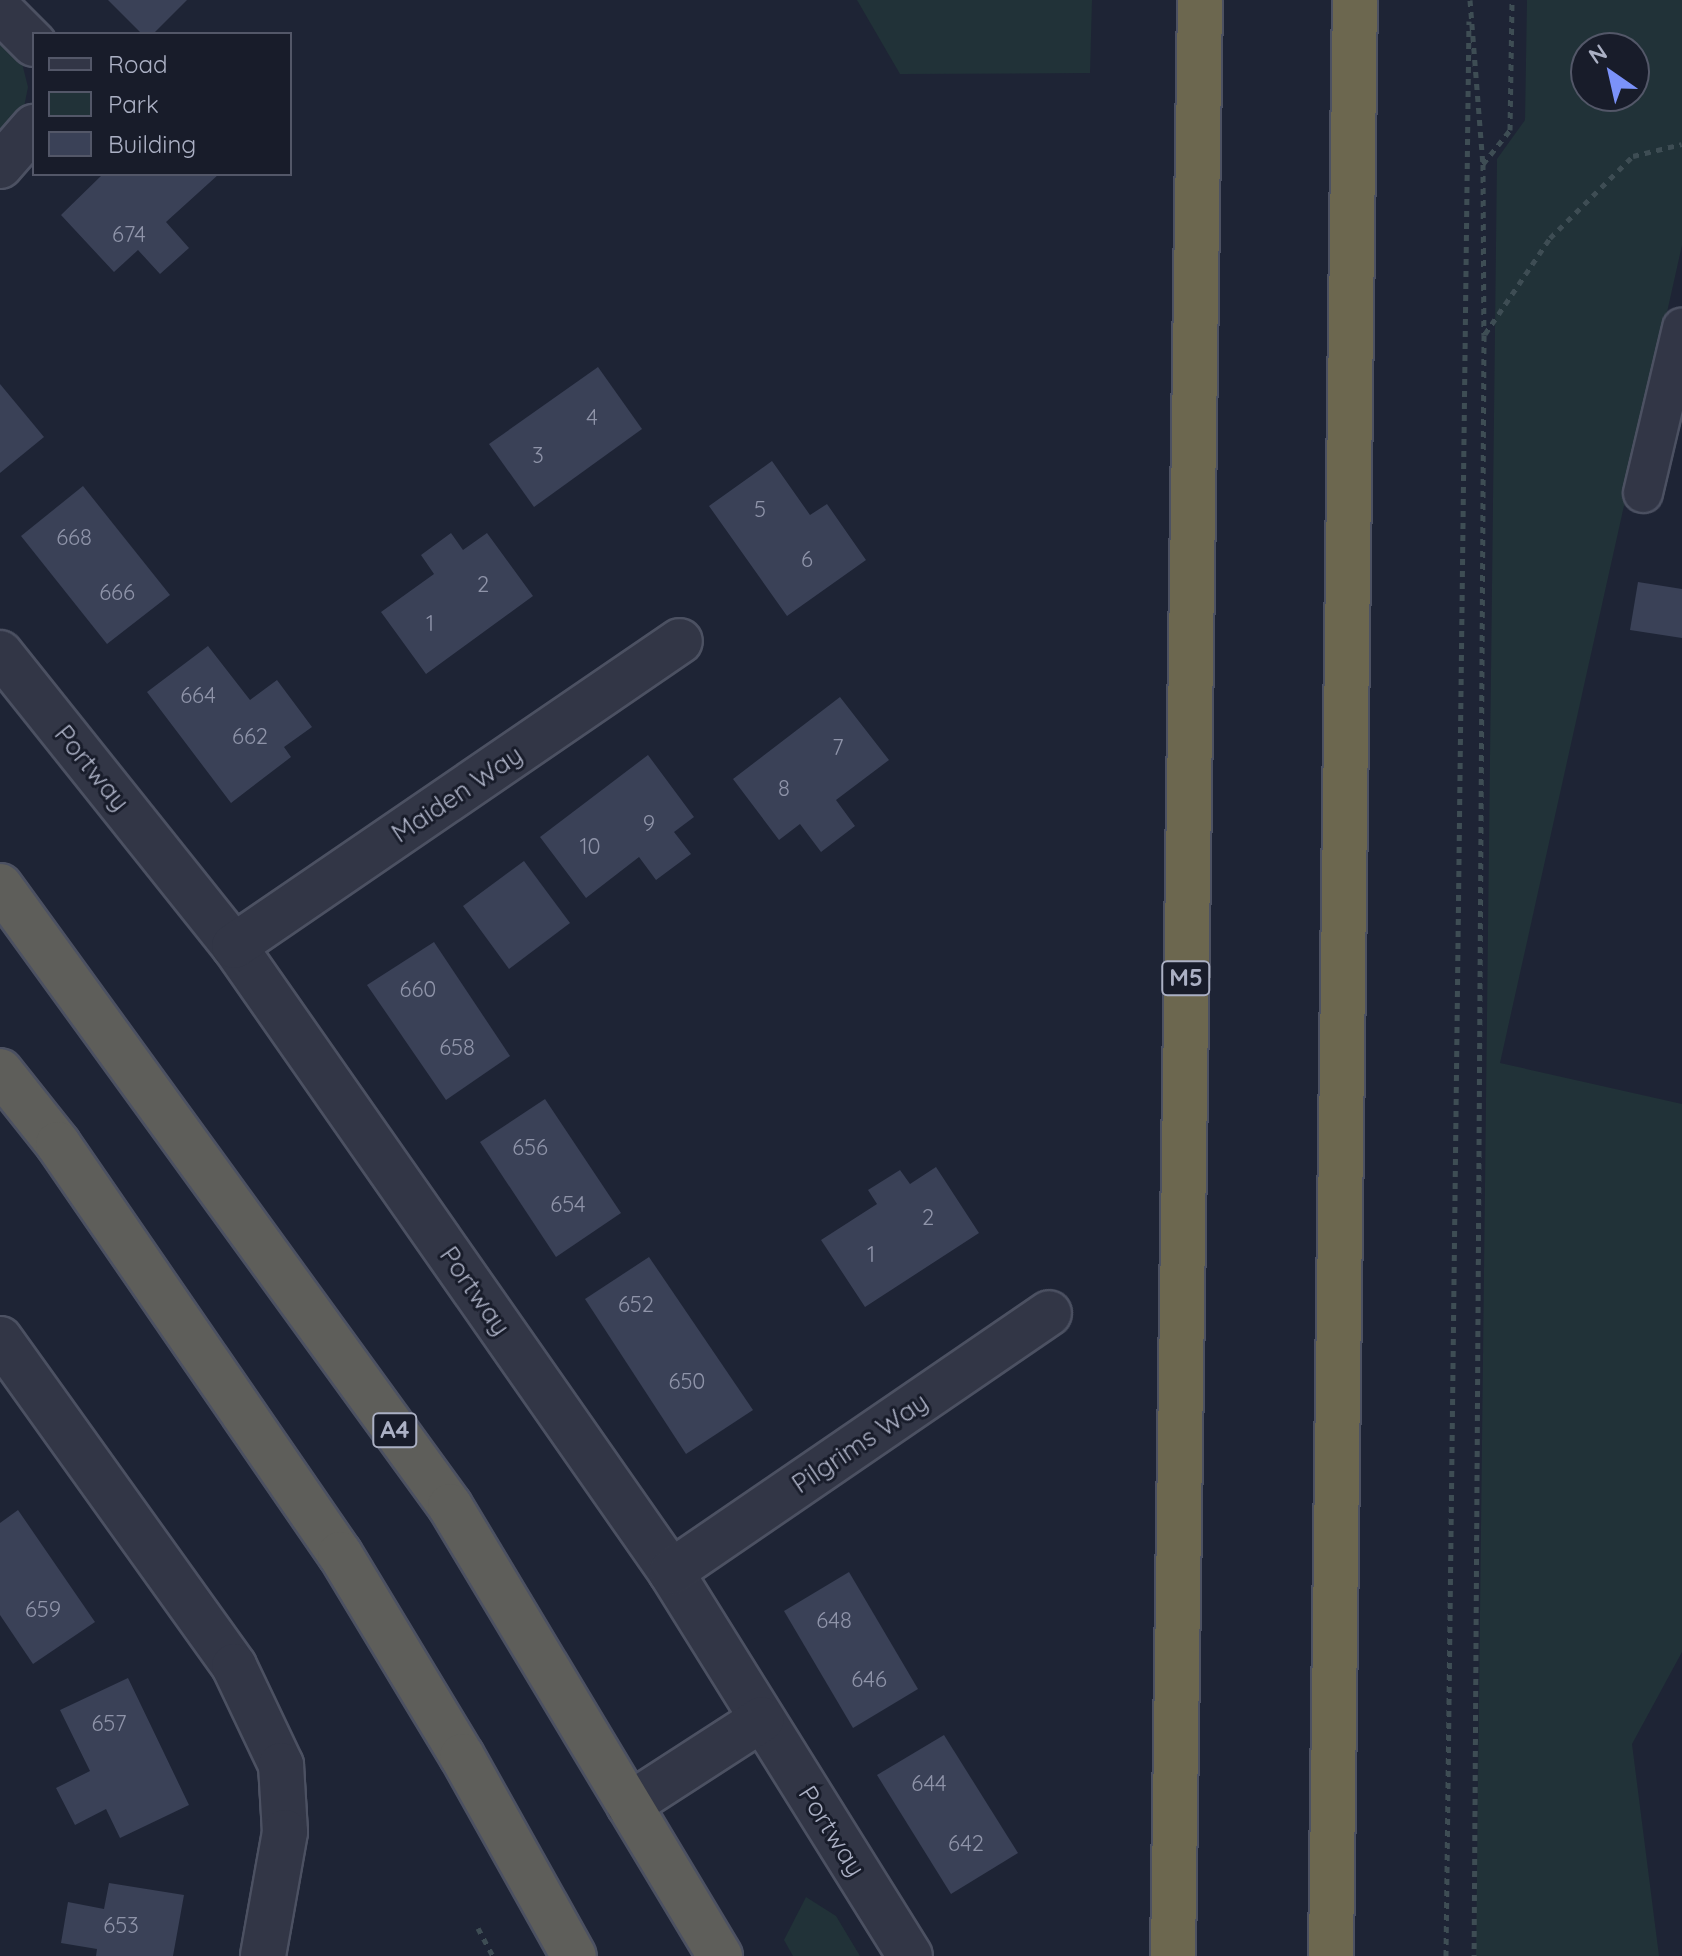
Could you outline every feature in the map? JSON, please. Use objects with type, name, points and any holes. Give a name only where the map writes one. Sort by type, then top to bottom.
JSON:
[{"type":"highway","name":"M5","points":[[1173,1956],[1200,0]]},
{"type":"highway","points":[[1331,1956],[1355,0]]},
{"type":"highway","name":"A4","points":[[0,886],[450,1506],[720,1956]]},
{"type":"highway","points":[[0,1071],[58,1144],[340,1554],[462,1756],[574,1956]]},
{"type":"street","points":[[0,10],[32,42]]},
{"type":"street","points":[[0,166],[32,129]]},
{"type":"street","name":"Maiden Way","points":[[234,946],[680,641]]},
{"type":"street","name":"Portway","points":[[0,653],[234,946],[671,1572],[910,1956]]},
{"type":"street","name":"Pilgrims Way","points":[[671,1572],[1049,1313]]},
{"type":"street","points":[[0,1339],[234,1666],[281,1765],[285,1832],[263,1956]]},
{"type":"street","points":[[629,1805],[762,1719]]},
{"type":"lane","points":[[1643,493],[1682,328]]},
{"type":"path","points":[[1470,0],[1483,164],[1484,335],[1474,1956]]},
{"type":"path","points":[[1446,1956],[1470,0]]},
{"type":"path","points":[[1483,164],[1510,130],[1512,0]]},
{"type":"path","points":[[1484,335],[1550,238],[1633,156],[1682,144]]},
{"type":"path","points":[[478,1928],[493,1956]]},
{"type":"green space","points":[[857,0],[1092,0],[1090,73],[900,74]]},
{"type":"green space","points":[[1527,0],[1682,0],[1682,245],[1500,1063],[1682,1104],[1682,1652],[1632,1744],[1659,1956],[1476,1956],[1497,159],[1525,120]]},
{"type":"green space","points":[[0,40],[22,63],[28,87],[23,112],[0,136]]},
{"type":"green space","points":[[806,1897],[836,1916],[860,1956],[793,1956],[784,1940]]},
{"type":"building","points":[[108,0],[187,0],[155,32],[140,32]]},
{"type":"building","points":[[101,176],[217,176],[166,222],[189,248],[160,274],[138,250],[114,272],[61,215]]},
{"type":"building","points":[[598,367],[642,429],[534,507],[489,444]]},
{"type":"building","points":[[0,384],[44,437],[0,473]]},
{"type":"building","points":[[772,461],[810,515],[827,504],[866,560],[787,616],[709,506]]},
{"type":"building","points":[[83,486],[170,595],[107,644],[21,536]]},
{"type":"building","points":[[451,533],[463,550],[487,533],[533,596],[426,674],[381,612],[434,574],[421,555]]},
{"type":"building","points":[[1638,582],[1682,589],[1682,638],[1630,630]]},
{"type":"building","points":[[208,646],[250,700],[277,680],[312,727],[284,747],[291,757],[231,803],[147,692]]},
{"type":"building","points":[[840,697],[889,760],[836,800],[855,826],[821,852],[800,824],[779,840],[733,779]]},
{"type":"building","points":[[648,755],[694,817],[674,832],[691,854],[656,880],[639,857],[586,898],[540,837]]},
{"type":"building","points":[[524,861],[570,923],[509,969],[463,906]]},
{"type":"building","points":[[434,942],[510,1056],[446,1100],[367,985]]},
{"type":"building","points":[[545,1099],[621,1213],[556,1257],[480,1142]]},
{"type":"building","points":[[936,1167],[979,1233],[865,1307],[821,1240],[877,1204],[868,1190],[900,1170],[910,1184]]},
{"type":"building","points":[[649,1257],[753,1410],[686,1454],[585,1299]]},
{"type":"building","points":[[18,1510],[95,1622],[33,1664],[0,1615],[0,1523]]},
{"type":"building","points":[[849,1572],[918,1689],[853,1728],[784,1611]]},
{"type":"building","points":[[128,1678],[189,1805],[120,1838],[106,1809],[75,1825],[56,1788],[90,1771],[60,1710]]},
{"type":"building","points":[[944,1735],[1018,1853],[951,1894],[877,1775]]},
{"type":"building","points":[[109,1883],[184,1895],[173,1956],[96,1956],[97,1949],[61,1943],[68,1902],[104,1909]]}]
